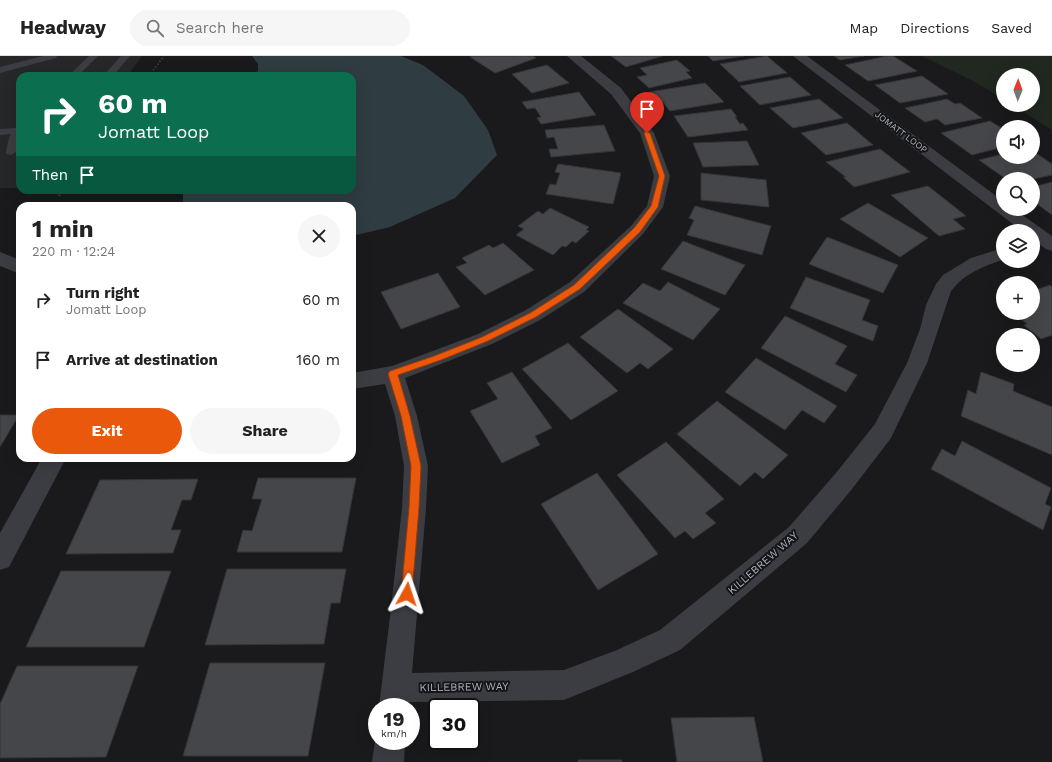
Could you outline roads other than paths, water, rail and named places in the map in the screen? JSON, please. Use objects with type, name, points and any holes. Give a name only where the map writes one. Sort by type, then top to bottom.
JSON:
[{"type":"street","points":[[356,380],[393,374],[438,358],[485,339],[533,315],[577,287],[637,230],[654,207],[662,176],[647,133],[616,91],[573,56]]},
{"type":"street","name":"JOMATT LOOP","points":[[799,56],[996,204]]},
{"type":"street","name":"JOMATT LOOP","points":[[1013,216],[1023,224]]},
{"type":"street","name":"KILLEBREW WAY","points":[[394,698],[564,685],[624,662],[670,640],[728,594],[798,534],[834,493],[883,431],[917,363],[930,329],[936,305],[943,289],[950,280],[962,270],[977,262],[996,256]]},
{"type":"street","points":[[0,258],[16,266]]},
{"type":"street","points":[[393,374],[406,416],[416,466],[414,508],[405,608],[394,698]]},
{"type":"street","points":[[0,558],[52,462]]},
{"type":"street","points":[[388,762],[389,750]]},
{"type":"lane","points":[[0,70],[53,56]]},
{"type":"lane","points":[[78,72],[94,56]]},
{"type":"lane","points":[[112,72],[126,56]]},
{"type":"lane","points":[[0,132],[16,130]]},
{"type":"lane","points":[[10,152],[16,135]]}]
